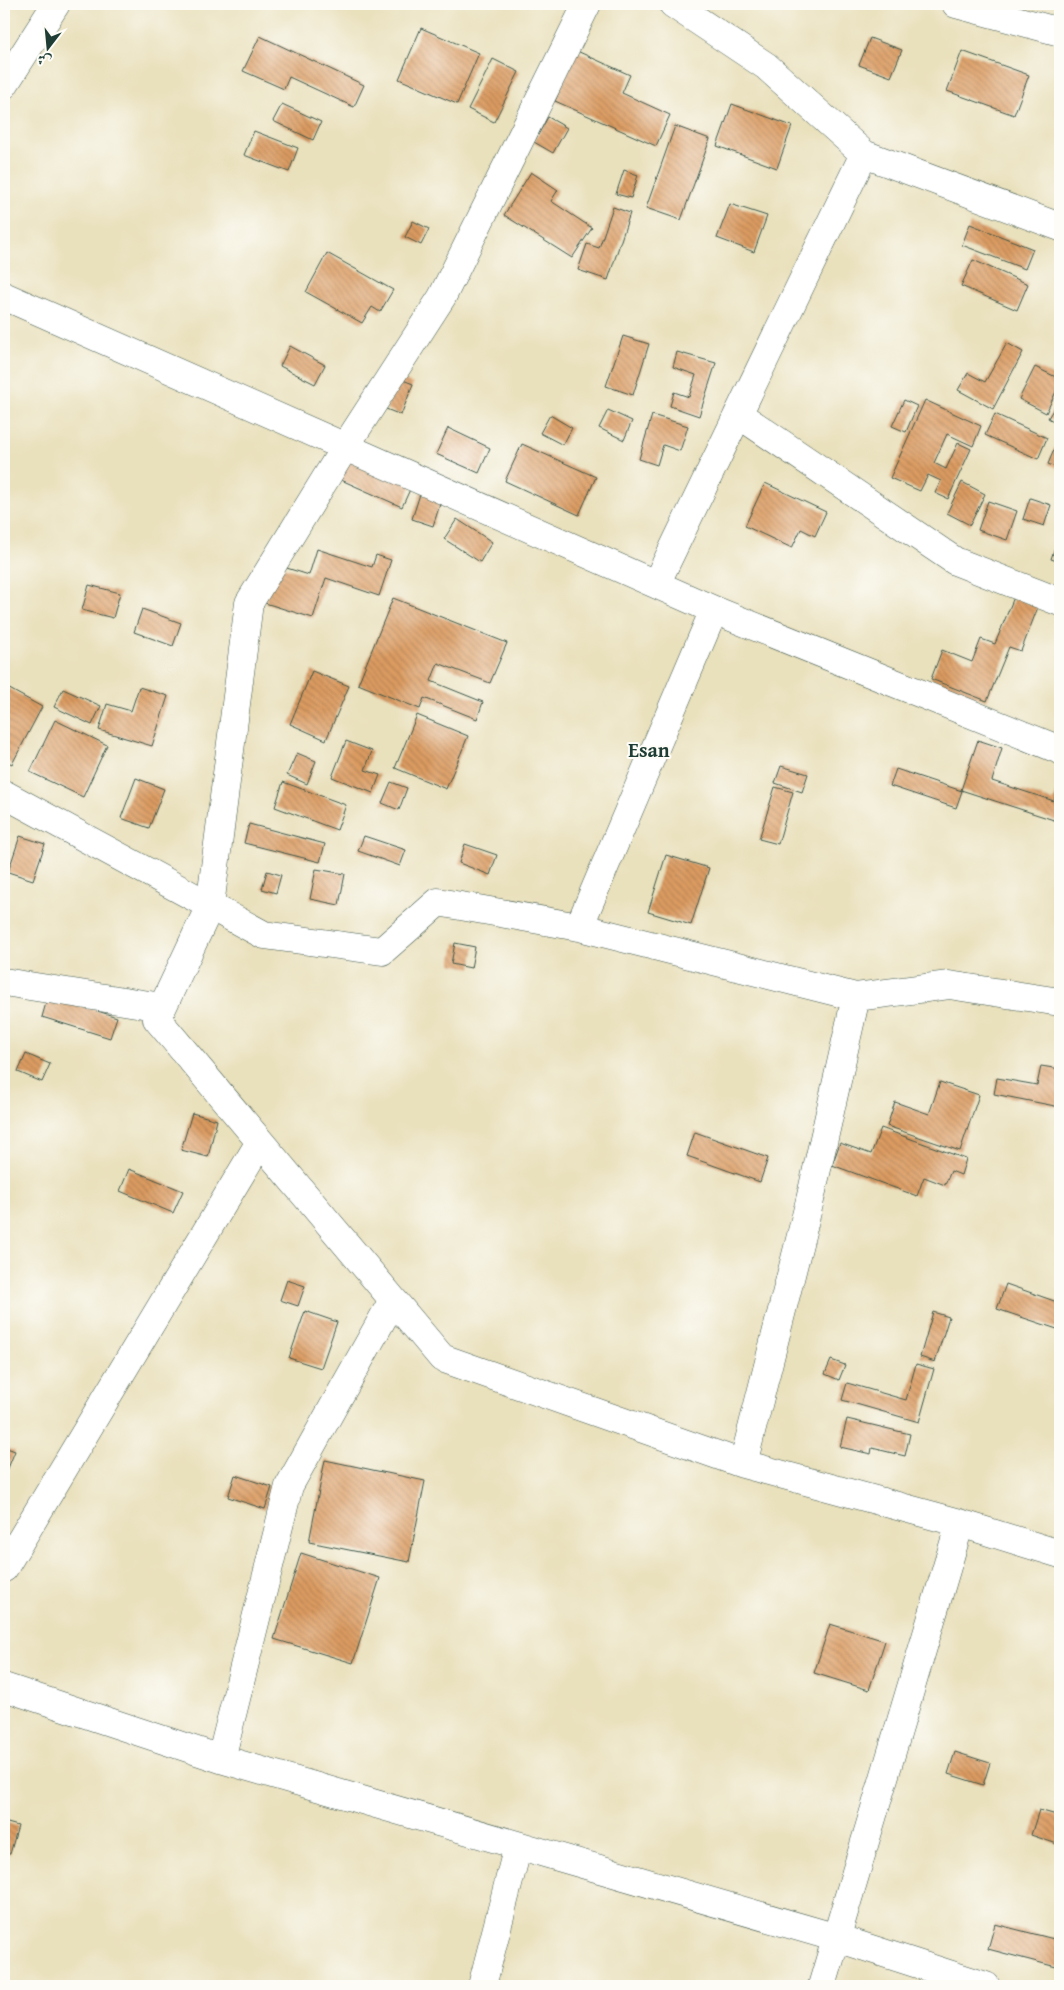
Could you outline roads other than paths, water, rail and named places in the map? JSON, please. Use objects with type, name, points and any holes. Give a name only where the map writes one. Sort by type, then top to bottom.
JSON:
[{"type":"street","points":[[4,85],[56,4]]},
{"type":"street","points":[[587,4],[442,297],[345,447],[249,603],[210,906],[156,1019],[442,1358],[743,1464],[960,1523],[1060,1554]]},
{"type":"street","points":[[673,4],[766,66],[864,154],[1060,227]]},
{"type":"street","points":[[956,4],[1060,32]]},
{"type":"street","points":[[656,584],[864,154]]},
{"type":"street","points":[[4,296],[714,610],[1060,750]]},
{"type":"street","points":[[738,414],[956,561],[1060,602]]},
{"type":"street","points":[[579,927],[714,610]]},
{"type":"street","points":[[4,794],[264,935],[382,950],[438,902],[579,927],[856,997],[949,985],[1060,1002]]},
{"type":"street","points":[[4,982],[162,1008]]},
{"type":"street","points":[[743,1464],[810,1200],[856,997]]},
{"type":"street","points":[[4,1568],[260,1142]]},
{"type":"street","points":[[221,1759],[289,1486],[393,1300]]},
{"type":"street","points":[[822,1986],[960,1523]]},
{"type":"street","points":[[4,1687],[221,1759],[836,1938],[986,1986]]},
{"type":"street","points":[[482,1986],[518,1846]]},
{"type":"district","name":"Esan","points":[[649,749]]}]
